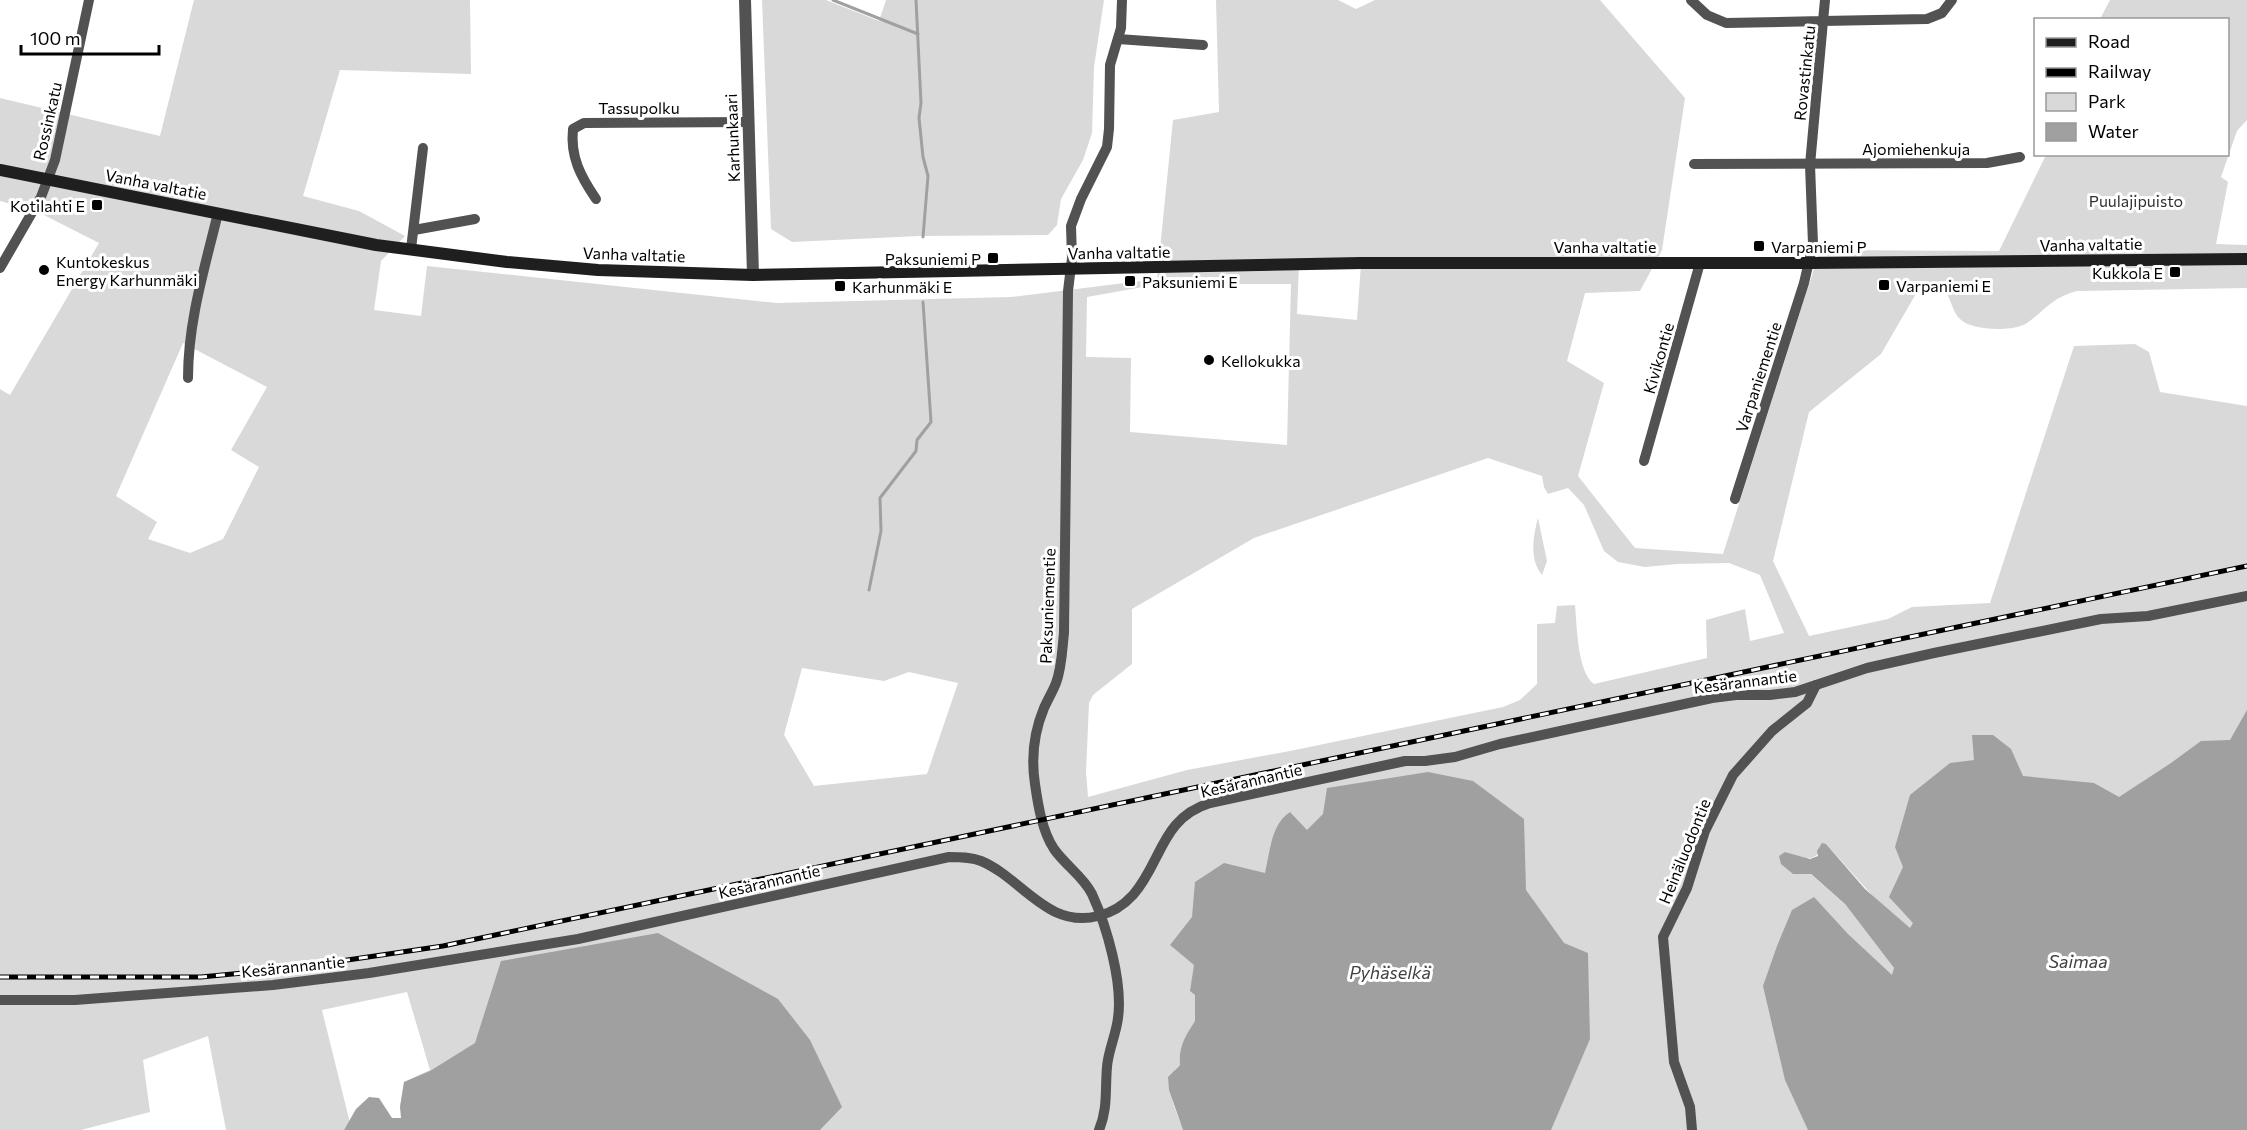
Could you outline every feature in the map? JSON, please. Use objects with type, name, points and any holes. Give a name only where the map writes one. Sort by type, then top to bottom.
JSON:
[{"type":"main road","name":"Vanha valtatie","points":[[0,170],[376,245],[507,262],[598,270],[753,275],[1361,263],[1809,263],[2247,259]]},
{"type":"street","name":"Rossinkatu","points":[[0,268],[30,218],[55,160],[89,0]]},
{"type":"street","name":"Karhunkaari","points":[[745,0],[753,275]]},
{"type":"street","name":"Paksuniementie","points":[[1099,1130],[1105,1115],[1107,1065],[1118,1018],[1120,987],[1100,915],[1092,895],[1083,879],[1055,850],[1047,836],[1039,804],[1034,746],[1038,722],[1058,676],[1064,633],[1071,226],[1081,199],[1107,147],[1110,65],[1118,39],[1122,0]]},
{"type":"street","points":[[1691,0],[1707,15],[1726,23],[1822,21],[1825,0]]},
{"type":"street","name":"Rovastinkatu","points":[[1809,263],[1813,244],[1810,165],[1822,21],[1927,19],[1942,13],[1952,0]]},
{"type":"street","points":[[1118,39],[1203,45]]},
{"type":"street","name":"Tassupolku","points":[[596,200],[583,179],[571,147],[573,129],[584,123],[747,122]]},
{"type":"street","points":[[411,249],[423,148]]},
{"type":"street","name":"Ajomiehenkuja","points":[[1694,164],[1987,163],[2020,158]]},
{"type":"street","points":[[188,378],[188,351],[195,308],[218,213]]},
{"type":"street","points":[[414,230],[475,219]]},
{"type":"street","name":"Kivikontie","points":[[1644,461],[1700,263]]},
{"type":"street","name":"Varpaniementie","points":[[1735,499],[1809,263]]},
{"type":"street","name":"Kesärannantie","points":[[0,1000],[75,1000],[273,985],[369,973],[578,939],[949,857],[965,857],[981,861],[1054,912],[1083,919],[1100,915],[1125,904],[1134,894],[1172,829],[1182,817],[1203,805],[1405,761],[1455,757],[1500,744],[1712,698],[1795,692],[1867,668],[2101,619],[2148,616],[2247,596]]},
{"type":"street","name":"Heinäluodontie","points":[[1692,1130],[1690,1107],[1674,1062],[1663,937],[1687,888],[1706,831],[1733,775],[1772,731],[1807,703],[1815,686]]},
{"type":"green space","name":"Puulajipuisto","points":[[194,0],[470,0],[471,74],[340,70],[303,196],[359,211],[405,236],[381,261],[374,310],[421,316],[427,266],[777,303],[1011,297],[1157,279],[1173,120],[1219,112],[1216,0],[1338,0],[1356,9],[1375,0],[1600,0],[1685,98],[1662,250],[1640,291],[1585,293],[1567,361],[1604,383],[1578,476],[1635,548],[1723,554],[1820,250],[1999,251],[2046,156],[2228,156],[2221,177],[2228,182],[2216,244],[2247,245],[2247,288],[2077,291],[2055,301],[2027,323],[2003,329],[1983,328],[1966,323],[1956,314],[1947,294],[1917,292],[1881,354],[1809,412],[1773,561],[1809,636],[1888,619],[1912,607],[1990,603],[2074,346],[2135,344],[2149,352],[2160,392],[2247,406],[2247,882],[1979,1014],[1826,844],[1817,855],[1808,858],[1785,852],[1845,904],[1894,968],[1929,1130],[1546,1130],[1196,1022],[1184,1042],[1180,1053],[1180,1065],[1171,1079],[1171,1096],[1183,1130],[413,1130],[400,1107],[404,1082],[430,1070],[407,992],[322,1010],[350,1123],[344,1130],[226,1130],[208,1036],[143,1060],[150,1112],[81,1130],[0,1130],[0,389],[10,395],[99,243],[38,212],[41,207],[32,203],[28,209],[0,201],[0,98],[160,136]],"holes":[[[1299,264],[1361,264],[1357,320],[1297,314]],[[1160,284],[1291,284],[1287,445],[1130,432],[1131,358],[1086,357],[1087,297]],[[183,343],[267,387],[231,450],[259,467],[223,539],[190,553],[148,539],[157,522],[116,496]],[[1488,458],[1542,476],[1548,494],[1568,488],[1584,505],[1604,551],[1618,562],[1645,567],[1729,563],[1760,575],[1784,633],[1750,641],[1745,609],[1706,620],[1707,658],[1594,684],[1588,678],[1581,659],[1575,605],[1557,606],[1555,623],[1537,624],[1537,684],[1520,700],[1503,707],[1187,770],[1088,797],[1086,772],[1089,703],[1093,695],[1132,664],[1132,609],[1254,538]],[[802,668],[884,681],[909,672],[958,683],[927,774],[814,786],[784,735]]]},
{"type":"green space","points":[[762,0],[826,0],[879,21],[886,0],[1104,0],[1094,67],[1092,133],[1083,160],[1061,199],[1057,225],[1048,235],[919,236],[792,242],[771,229]]},
{"type":"green space","points":[[2110,0],[2247,0],[2247,120],[2237,131],[2229,154],[2229,18],[2101,18]]},
{"type":"green space","points":[[1538,518],[1547,561],[1542,575],[1534,555]]},
{"type":"water","name":"Saimaa","points":[[2247,710],[2247,1130],[1808,1130],[1785,1080],[1763,986],[1792,910],[1814,897],[1848,934],[1892,975],[1894,968],[1845,904],[1811,874],[1793,874],[1781,864],[1779,856],[1785,852],[1810,859],[1818,856],[1817,851],[1822,843],[1826,844],[1865,889],[1910,928],[1913,923],[1889,897],[1903,867],[1895,847],[1910,795],[1950,763],[1974,760],[1972,735],[1993,735],[2011,749],[2023,776],[2094,783],[2119,797],[2201,741],[2230,740]]},
{"type":"water","name":"Pyhäselkä","points":[[1428,772],[1473,781],[1524,819],[1526,890],[1564,943],[1588,953],[1590,1039],[1551,1130],[1183,1130],[1169,1090],[1168,1077],[1180,1065],[1181,1047],[1195,1021],[1195,995],[1190,991],[1194,965],[1170,945],[1192,917],[1195,882],[1224,863],[1265,873],[1272,839],[1284,817],[1290,812],[1307,830],[1323,814],[1327,788]]},
{"type":"water","points":[[658,933],[778,999],[810,1040],[842,1107],[820,1130],[344,1130],[356,1109],[369,1097],[379,1098],[392,1118],[401,1118],[400,1107],[404,1082],[430,1071],[475,1043],[501,961]]},
{"type":"waterway","points":[[833,0],[918,34]]},
{"type":"waterway","points":[[916,0],[921,103],[919,118],[923,157],[928,176],[923,237]]},
{"type":"waterway","points":[[869,590],[881,531],[880,498],[916,451],[917,440],[931,422],[923,302]]},
{"type":"railway","points":[[0,977],[201,977],[286,969],[443,946],[2247,566]]},
{"type":"place","name":"Kotilahti E","points":[[97,205]]},
{"type":"place","name":"Varpaniemi P","points":[[1759,246]]},
{"type":"place","name":"Paksuniemi P","points":[[993,258]]},
{"type":"place","name":"Kuntokeskus Energy Karhunmäki","points":[[44,270]]},
{"type":"place","name":"Kukkola E","points":[[2175,272]]},
{"type":"place","name":"Paksuniemi E","points":[[1130,281]]},
{"type":"place","name":"Varpaniemi E","points":[[1884,285]]},
{"type":"place","name":"Karhunmäki E","points":[[840,286]]},
{"type":"place","name":"Kellokukka","points":[[1209,360]]}]
